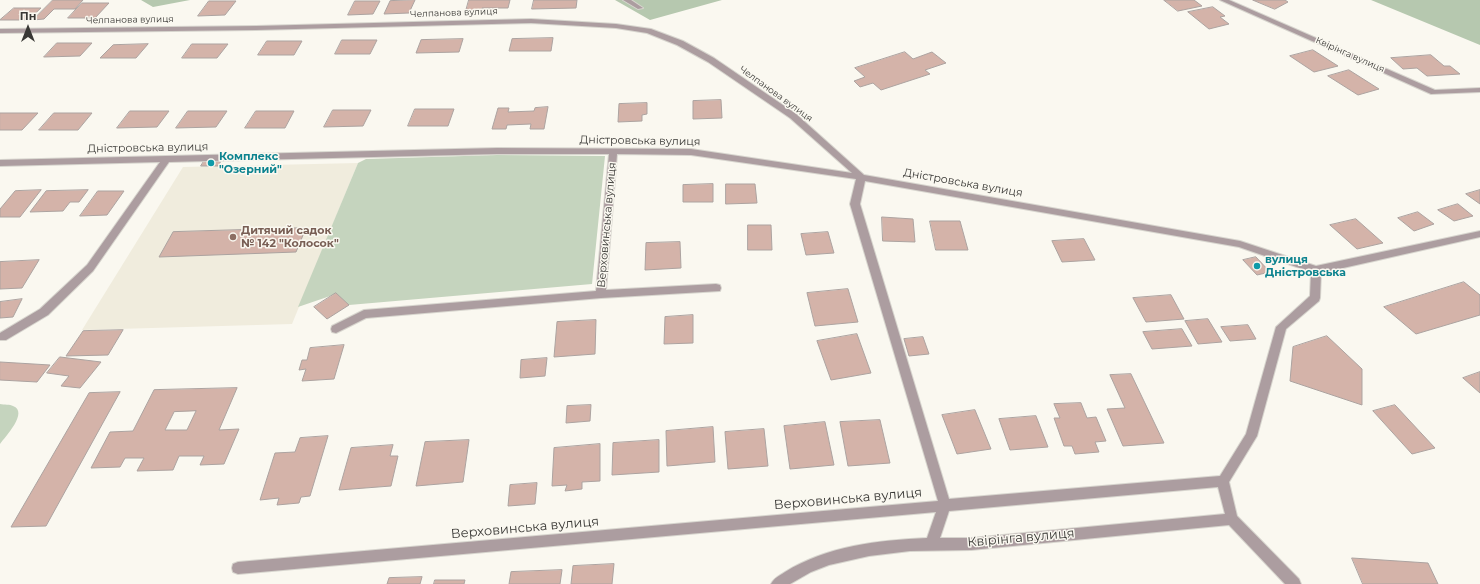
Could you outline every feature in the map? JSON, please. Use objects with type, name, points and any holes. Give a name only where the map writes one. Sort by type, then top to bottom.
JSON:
[{"type":"street","points":[[626,0],[640,8]]},
{"type":"street","name":"Квірінга вулиця","points":[[1223,0],[1434,92],[1480,90]]},
{"type":"street","name":"Челпанова вулиця","points":[[0,31],[256,28],[531,21],[595,24],[648,31],[680,43],[711,60],[793,116],[861,177]]},
{"type":"street","name":"Дністровська вулиця","points":[[0,163],[497,151],[691,152],[861,177],[1240,244],[1316,270]]},
{"type":"street","name":"Верховинська вулиця","points":[[336,329],[364,314],[601,294],[613,152]]},
{"type":"street","points":[[2,337],[44,312],[90,268],[166,159]]},
{"type":"street","points":[[861,177],[855,204],[945,505],[932,543]]},
{"type":"street","points":[[1294,584],[1232,519],[1222,481],[1251,436],[1280,327],[1315,298],[1316,270],[1480,234]]},
{"type":"street","points":[[601,294],[716,288]]},
{"type":"street","name":"Верховинська вулиця","points":[[238,568],[1222,481]]},
{"type":"street","name":"Квірінга вулиця","points":[[778,584],[810,566],[860,551],[932,543],[971,544],[1232,519]]},
{"type":"shaded area","name":"Дитячий садок № 142 \"Колосок\"","points":[[358,163],[292,324],[82,330],[183,167]]},
{"type":"green space","points":[[141,0],[190,0],[153,7]]},
{"type":"green space","points":[[615,0],[722,0],[650,20]]},
{"type":"green space","points":[[1371,0],[1480,0],[1480,45]]},
{"type":"green space","points":[[497,155],[605,156],[592,284],[349,305],[336,294],[298,307],[358,163],[366,159]]},
{"type":"green space","points":[[0,404],[13,406],[17,409],[18,413],[14,425],[0,444]]},
{"type":"building","points":[[53,0],[83,0],[75,9],[54,9],[44,19],[33,20]]},
{"type":"building","points":[[415,0],[409,13],[384,14],[390,1]]},
{"type":"building","points":[[469,0],[510,0],[508,8],[482,8],[481,11],[466,11]]},
{"type":"building","points":[[534,0],[577,0],[576,8],[532,9]]},
{"type":"building","points":[[1164,0],[1194,0],[1202,6],[1178,11]]},
{"type":"building","points":[[1253,0],[1285,0],[1288,2],[1275,9]]},
{"type":"building","points":[[209,1],[236,1],[225,15],[198,16]]},
{"type":"building","points":[[355,1],[380,1],[373,14],[348,15]]},
{"type":"building","points":[[82,3],[109,3],[95,18],[68,18]]},
{"type":"building","points":[[1213,7],[1225,16],[1220,17],[1229,24],[1209,29],[1188,12]]},
{"type":"building","points":[[14,8],[41,8],[28,20],[0,20]]},
{"type":"building","points":[[553,38],[551,51],[509,51],[512,39]]},
{"type":"building","points":[[463,39],[459,52],[416,53],[421,40]]},
{"type":"building","points":[[342,40],[377,40],[370,54],[335,54]]},
{"type":"building","points":[[267,41],[302,41],[294,55],[258,55]]},
{"type":"building","points":[[57,43],[92,43],[80,56],[44,57]]},
{"type":"building","points":[[148,44],[136,58],[100,58],[113,45]]},
{"type":"building","points":[[192,44],[228,44],[217,58],[182,58]]},
{"type":"building","points":[[1313,50],[1338,66],[1314,72],[1290,56]]},
{"type":"building","points":[[905,52],[913,59],[932,52],[946,63],[925,70],[930,74],[881,90],[873,83],[860,87],[854,81],[865,77],[855,68]]},
{"type":"building","points":[[1431,55],[1444,66],[1450,66],[1460,74],[1427,76],[1417,68],[1403,69],[1391,58]]},
{"type":"building","points":[[1349,70],[1379,89],[1358,95],[1328,76]]},
{"type":"building","points":[[721,100],[722,118],[693,119],[693,101]]},
{"type":"building","points":[[647,103],[647,114],[642,115],[642,121],[618,122],[619,104]]},
{"type":"building","points":[[548,107],[544,129],[530,129],[531,124],[507,125],[506,129],[492,129],[498,108],[509,108],[508,112],[534,111],[535,108]]},
{"type":"building","points":[[415,109],[454,109],[448,126],[408,126]]},
{"type":"building","points":[[333,110],[371,110],[363,126],[324,127]]},
{"type":"building","points":[[130,111],[169,111],[157,127],[117,128]]},
{"type":"building","points":[[188,111],[227,111],[216,127],[176,128]]},
{"type":"building","points":[[256,111],[294,111],[285,128],[245,128]]},
{"type":"building","points":[[0,113],[38,113],[22,130],[0,130]]},
{"type":"building","points":[[54,113],[92,113],[78,130],[39,130]]},
{"type":"building","name":"Комплекс \"Озерний\"","points":[[204,161],[221,161],[218,166],[201,166]]},
{"type":"building","points":[[713,184],[713,202],[683,202],[683,185]]},
{"type":"building","points":[[726,184],[755,184],[757,203],[726,204]]},
{"type":"building","points":[[41,190],[20,217],[0,217],[0,209],[15,191]]},
{"type":"building","points":[[88,190],[79,202],[70,202],[63,211],[30,212],[46,191]]},
{"type":"building","points":[[1480,190],[1480,204],[1466,194]]},
{"type":"building","points":[[98,191],[124,191],[107,215],[80,216]]},
{"type":"building","points":[[1458,204],[1473,216],[1454,221],[1438,210]]},
{"type":"building","points":[[1418,212],[1434,224],[1414,231],[1398,218]]},
{"type":"building","points":[[882,217],[913,219],[915,242],[883,241]]},
{"type":"building","points":[[1356,219],[1383,243],[1357,249],[1330,225]]},
{"type":"building","points":[[930,221],[960,221],[968,250],[936,250]]},
{"type":"building","points":[[748,225],[771,225],[772,250],[748,250]]},
{"type":"building","points":[[306,228],[296,252],[159,257],[173,232]]},
{"type":"building","points":[[828,232],[834,253],[806,255],[801,234]]},
{"type":"building","points":[[1084,239],[1095,260],[1062,262],[1052,241]]},
{"type":"building","points":[[680,242],[681,268],[645,270],[646,243]]},
{"type":"building","name":"вулиця Дністровська","points":[[1256,257],[1270,272],[1257,275],[1243,260]]},
{"type":"building","points":[[39,260],[22,288],[0,289],[0,262]]},
{"type":"building","points":[[1464,282],[1480,295],[1480,315],[1416,334],[1384,307]]},
{"type":"building","points":[[848,289],[858,322],[815,326],[807,293]]},
{"type":"building","points":[[336,293],[349,305],[327,319],[314,307]]},
{"type":"building","points":[[1171,295],[1184,319],[1146,322],[1133,298]]},
{"type":"building","points":[[22,299],[13,317],[0,318],[0,302]]},
{"type":"building","points":[[693,315],[693,343],[664,344],[665,317]]},
{"type":"building","points":[[1208,319],[1222,342],[1198,344],[1185,321]]},
{"type":"building","points":[[596,320],[595,354],[554,357],[557,322]]},
{"type":"building","points":[[1248,325],[1256,339],[1230,341],[1221,327]]},
{"type":"building","points":[[1182,329],[1192,346],[1152,349],[1143,332]]},
{"type":"building","points":[[123,330],[108,355],[66,356],[83,331]]},
{"type":"building","points":[[857,334],[871,373],[831,380],[817,341]]},
{"type":"building","points":[[1327,336],[1362,369],[1362,405],[1290,381],[1293,347]]},
{"type":"building","points":[[923,337],[929,354],[909,356],[904,339]]},
{"type":"building","points":[[344,345],[334,379],[302,381],[306,369],[299,370],[302,360],[307,360],[310,348]]},
{"type":"building","points":[[60,357],[101,362],[80,388],[61,386],[69,376],[47,373]]},
{"type":"building","points":[[547,358],[545,376],[520,378],[521,360]]},
{"type":"building","points":[[0,362],[50,365],[37,382],[0,380]]},
{"type":"building","points":[[1480,372],[1480,393],[1463,378]]},
{"type":"building","points":[[1131,374],[1164,443],[1123,446],[1107,409],[1125,408],[1110,375]]},
{"type":"building","points":[[237,388],[219,430],[239,429],[224,464],[200,465],[204,456],[179,456],[173,470],[137,471],[144,458],[125,458],[120,467],[91,468],[110,432],[133,431],[154,390]],"holes":[[[196,411],[187,430],[165,430],[174,412]]]},
{"type":"building","points":[[120,392],[46,526],[11,527],[89,393]]},
{"type":"building","points":[[1081,403],[1087,418],[1096,417],[1106,441],[1095,442],[1099,452],[1075,454],[1072,446],[1064,446],[1054,418],[1060,418],[1054,404]]},
{"type":"building","points":[[591,405],[590,421],[566,423],[567,406]]},
{"type":"building","points":[[1395,405],[1435,448],[1412,454],[1373,411]]},
{"type":"building","points":[[975,410],[991,449],[957,454],[942,415]]},
{"type":"building","points":[[1036,416],[1048,447],[1010,450],[999,419]]},
{"type":"building","points":[[880,420],[890,463],[848,466],[840,422]]},
{"type":"building","points":[[825,422],[834,465],[790,469],[784,426]]},
{"type":"building","points":[[713,427],[715,462],[667,466],[666,431]]},
{"type":"building","points":[[764,429],[768,466],[728,469],[725,432]]},
{"type":"building","points":[[328,436],[310,496],[301,497],[299,503],[277,505],[279,498],[260,500],[275,453],[295,452],[300,438]]},
{"type":"building","points":[[469,440],[463,482],[416,486],[425,442]]},
{"type":"building","points":[[659,440],[659,472],[612,475],[613,443]]},
{"type":"building","points":[[600,444],[600,481],[582,482],[582,489],[565,491],[567,485],[552,486],[554,448]]},
{"type":"building","points":[[393,445],[390,456],[398,456],[391,486],[339,490],[351,448]]},
{"type":"building","points":[[537,483],[535,504],[508,506],[510,485]]},
{"type":"building","points":[[1352,558],[1428,563],[1438,584],[1363,584]]},
{"type":"building","points":[[614,564],[612,584],[571,584],[573,566]]},
{"type":"building","points":[[562,570],[560,584],[509,584],[511,572]]},
{"type":"building","points":[[422,577],[420,584],[387,584],[389,578]]},
{"type":"building","points":[[435,580],[465,580],[464,584],[434,584]]},
{"type":"place","name":"Комплекс \"Озерний\"","points":[[211,163]]},
{"type":"place","name":"Дитячий садок № 142 \"Колосок\"","points":[[233,237]]},
{"type":"place","name":"вулиця Дністровська","points":[[1257,266]]}]
